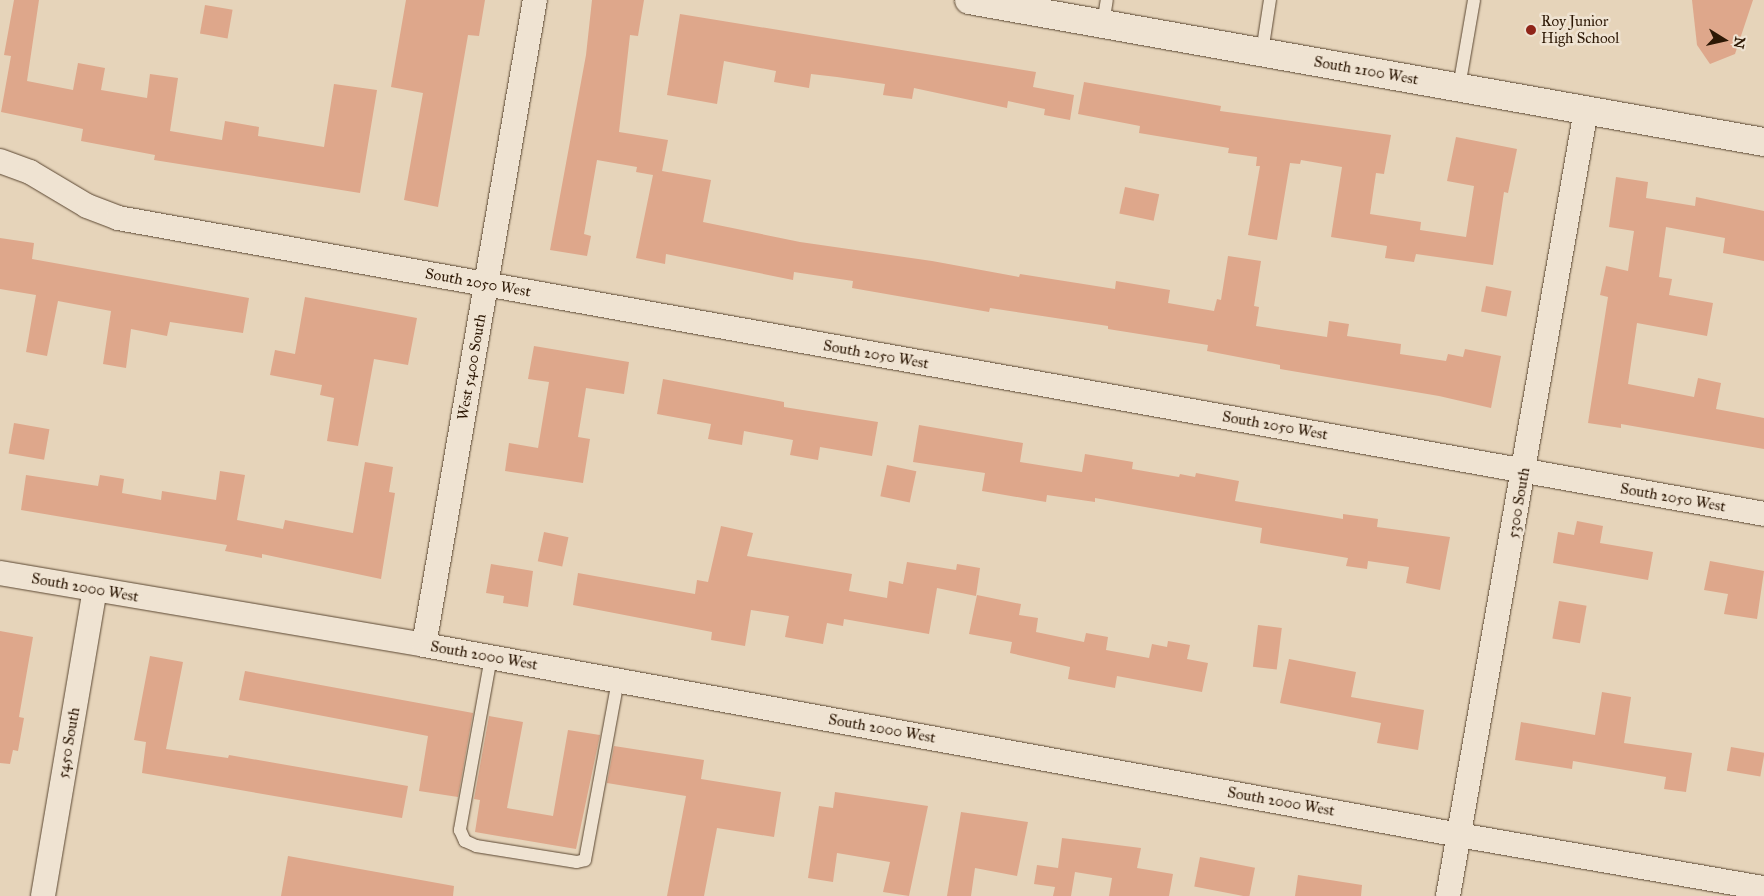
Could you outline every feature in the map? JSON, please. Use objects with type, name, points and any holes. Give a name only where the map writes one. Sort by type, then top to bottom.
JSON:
[{"type":"street","name":"West 5400 South","points":[[424,645],[535,0]]},
{"type":"street","name":"South 2100 West","points":[[968,0],[1105,12],[1262,52],[1764,142]]},
{"type":"street","name":"5300 South","points":[[1448,896],[1525,471],[1586,110]]},
{"type":"street","name":"South 2050 West","points":[[0,161],[30,172],[87,206],[118,218],[1764,514]]},
{"type":"street","name":"South 2000 West","points":[[0,573],[424,645],[1459,835],[1764,888]]},
{"type":"street","name":"5450 South","points":[[43,896],[95,589]]},
{"type":"lane","points":[[1262,52],[1270,0]]},
{"type":"lane","points":[[1459,87],[1474,0]]},
{"type":"lane","points":[[491,658],[460,830],[465,841],[476,846],[577,862],[585,860],[618,681]]},
{"type":"building","points":[[14,0],[39,0],[27,81],[73,90],[78,63],[105,68],[101,90],[147,98],[150,74],[178,78],[170,131],[222,140],[225,121],[259,127],[258,136],[324,147],[334,84],[377,90],[360,193],[154,160],[155,155],[81,141],[83,129],[1,112],[11,56],[4,55]]},
{"type":"building","points":[[406,0],[485,0],[479,36],[468,35],[438,207],[404,200],[423,93],[391,87]]},
{"type":"building","points":[[592,0],[644,0],[638,36],[630,35],[619,132],[668,140],[662,171],[711,180],[703,222],[800,242],[932,261],[1019,277],[1020,274],[1115,289],[1116,281],[1170,290],[1168,303],[1214,311],[1217,299],[1221,300],[1228,256],[1261,261],[1254,306],[1259,307],[1256,326],[1327,337],[1329,321],[1349,324],[1347,336],[1401,344],[1400,354],[1446,361],[1448,354],[1463,357],[1465,349],[1501,356],[1491,408],[1439,396],[1280,369],[1280,365],[1207,351],[1208,345],[1108,329],[1108,326],[990,308],[989,312],[852,288],[853,281],[794,272],[793,280],[666,254],[665,264],[636,258],[653,175],[636,172],[637,167],[597,160],[584,234],[591,236],[587,256],[550,250],[586,55]]},
{"type":"building","points":[[1692,0],[1753,0],[1735,54],[1710,64],[1697,45]]},
{"type":"building","points":[[205,5],[233,10],[228,38],[200,34]]},
{"type":"building","points":[[680,14],[1036,72],[1033,87],[1074,95],[1070,120],[1044,115],[1045,109],[1008,101],[1007,108],[914,88],[912,99],[883,95],[885,84],[837,77],[811,74],[809,88],[774,82],[776,71],[724,61],[717,104],[667,95]]},
{"type":"building","points":[[1084,82],[1221,106],[1220,111],[1391,135],[1384,174],[1376,173],[1370,214],[1421,222],[1420,230],[1466,237],[1474,186],[1447,181],[1456,137],[1517,149],[1508,193],[1504,192],[1493,265],[1416,254],[1414,262],[1385,258],[1387,246],[1331,237],[1342,167],[1301,160],[1300,164],[1290,163],[1277,240],[1248,235],[1260,166],[1256,166],[1257,157],[1228,153],[1229,148],[1139,133],[1140,126],[1078,114]]},
{"type":"building","points":[[1616,177],[1648,182],[1646,198],[1695,206],[1696,197],[1764,211],[1764,261],[1723,253],[1725,238],[1666,227],[1659,277],[1672,279],[1669,295],[1713,303],[1707,336],[1637,323],[1628,384],[1694,397],[1698,378],[1721,383],[1716,409],[1764,418],[1764,449],[1621,424],[1621,428],[1588,423],[1608,297],[1600,295],[1606,266],[1628,271],[1634,231],[1609,227]]},
{"type":"building","points":[[1125,187],[1159,194],[1154,221],[1119,213]]},
{"type":"building","points":[[0,238],[34,243],[32,259],[249,298],[243,333],[170,322],[167,336],[131,329],[126,368],[103,364],[111,311],[58,301],[47,356],[26,352],[36,295],[0,289]]},
{"type":"building","points":[[1486,286],[1512,291],[1507,316],[1481,312]]},
{"type":"building","points":[[305,297],[417,318],[408,365],[374,359],[358,446],[327,441],[334,398],[320,395],[322,385],[270,375],[275,350],[295,354]]},
{"type":"building","points":[[534,346],[629,362],[624,394],[586,388],[578,437],[590,439],[583,483],[505,471],[509,443],[538,448],[549,382],[528,379]]},
{"type":"building","points":[[663,379],[784,402],[784,407],[878,422],[872,456],[820,447],[818,460],[790,455],[793,440],[744,431],[742,445],[708,439],[711,424],[657,414]]},
{"type":"building","points":[[14,423],[49,429],[44,460],[9,454]]},
{"type":"building","points":[[919,425],[1023,443],[1020,462],[1082,472],[1085,454],[1133,462],[1132,469],[1179,477],[1180,474],[1195,477],[1196,473],[1239,481],[1235,501],[1343,519],[1343,514],[1378,519],[1377,527],[1450,537],[1440,590],[1406,583],[1409,567],[1368,561],[1367,569],[1346,566],[1348,558],[1260,543],[1262,528],[1095,498],[1095,502],[1047,495],[1046,502],[982,491],[985,473],[913,462]]},
{"type":"building","points":[[365,462],[393,467],[389,492],[395,493],[381,579],[262,554],[262,558],[225,551],[227,545],[21,510],[26,475],[98,486],[100,475],[124,479],[122,493],[161,500],[162,491],[216,500],[220,471],[245,475],[237,520],[283,529],[285,520],[353,533]]},
{"type":"building","points":[[887,465],[916,471],[910,503],[880,496]]},
{"type":"building","points":[[1577,521],[1603,526],[1600,543],[1653,552],[1648,580],[1553,563],[1558,532],[1574,535]]},
{"type":"building","points":[[721,526],[753,533],[747,556],[852,574],[849,591],[887,598],[889,581],[903,584],[907,562],[956,570],[957,564],[980,568],[976,596],[937,588],[929,634],[844,619],[843,626],[827,623],[823,644],[785,637],[789,616],[751,610],[745,646],[711,640],[712,632],[573,605],[578,573],[695,594],[697,580],[708,582]]},
{"type":"building","points":[[544,532],[568,537],[562,567],[538,561]]},
{"type":"building","points":[[1710,561],[1764,571],[1757,619],[1724,614],[1728,594],[1704,590]]},
{"type":"building","points":[[491,564],[533,571],[528,607],[503,603],[504,596],[486,593]]},
{"type":"building","points":[[977,595],[1021,604],[1019,615],[1038,618],[1036,632],[1084,642],[1086,633],[1108,637],[1106,650],[1149,658],[1152,644],[1167,647],[1168,641],[1190,645],[1187,659],[1208,663],[1202,692],[1117,676],[1115,688],[1068,679],[1070,667],[1010,653],[1012,642],[969,634]]},
{"type":"building","points":[[1559,601],[1587,606],[1580,643],[1552,638]]},
{"type":"building","points":[[1258,625],[1282,628],[1277,670],[1253,667]]},
{"type":"building","points":[[0,631],[33,637],[19,717],[24,718],[18,751],[13,750],[10,764],[0,763]]},
{"type":"building","points":[[150,656],[183,662],[166,749],[228,758],[229,755],[408,786],[402,818],[142,773],[146,742],[134,740]]},
{"type":"building","points":[[1289,659],[1356,672],[1351,697],[1424,710],[1418,750],[1377,743],[1381,723],[1280,703]]},
{"type":"building","points":[[245,671],[473,713],[458,797],[419,791],[428,736],[239,700]]},
{"type":"building","points":[[1602,692],[1631,697],[1624,743],[1692,753],[1686,792],[1664,789],[1666,777],[1573,761],[1572,769],[1515,760],[1521,722],[1595,735]]},
{"type":"building","points":[[489,716],[523,722],[507,808],[553,816],[568,730],[600,735],[576,849],[475,832],[480,800],[474,799]]},
{"type":"building","points":[[614,746],[704,760],[701,779],[781,792],[774,837],[717,828],[704,896],[667,896],[686,796],[607,783]]},
{"type":"building","points":[[1731,747],[1764,753],[1760,777],[1727,771]]},
{"type":"building","points":[[835,792],[928,806],[909,896],[883,892],[890,862],[837,853],[833,882],[808,878],[819,806],[833,808]]},
{"type":"building","points":[[961,812],[1028,822],[1017,876],[975,868],[971,896],[947,896]]},
{"type":"building","points":[[1062,838],[1141,848],[1137,868],[1173,874],[1169,896],[1109,896],[1112,878],[1075,872],[1071,896],[1053,896],[1055,887],[1034,884],[1037,865],[1058,868]]},
{"type":"building","points":[[288,856],[454,886],[453,896],[281,896]]},
{"type":"building","points":[[1200,857],[1255,868],[1249,896],[1194,886]]},
{"type":"building","points":[[1298,875],[1362,885],[1361,896],[1295,896]]},
{"type":"place","name":"Roy Junior High School","points":[[1531,30]]}]
